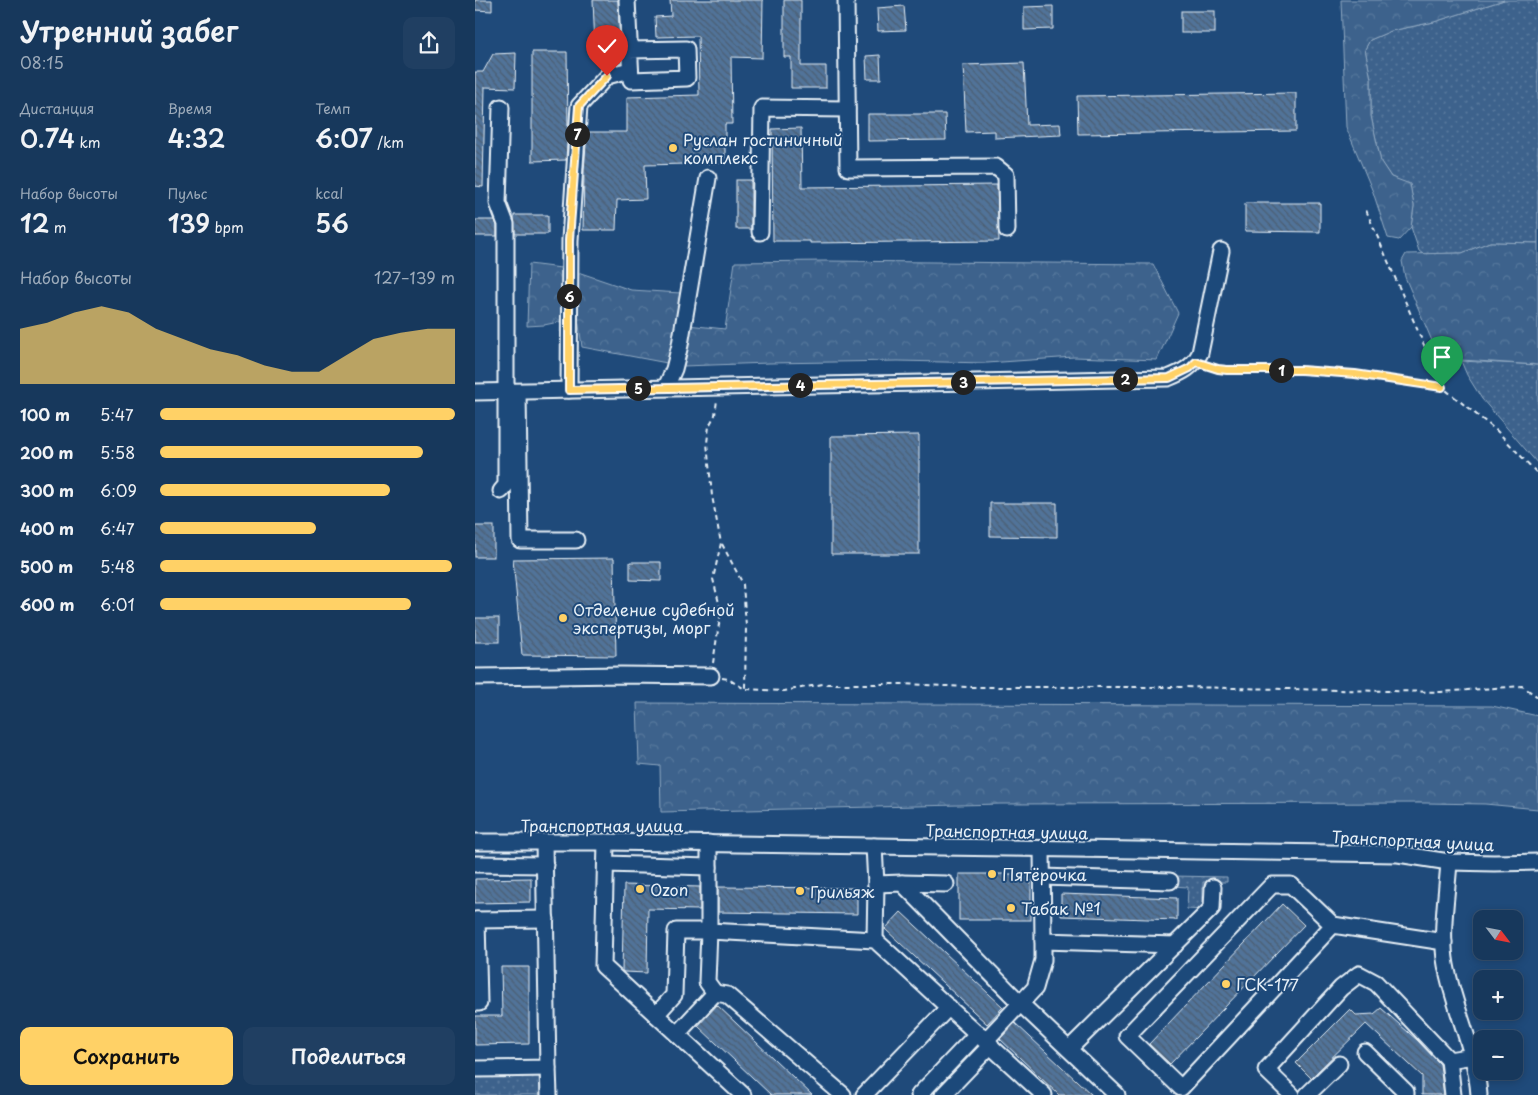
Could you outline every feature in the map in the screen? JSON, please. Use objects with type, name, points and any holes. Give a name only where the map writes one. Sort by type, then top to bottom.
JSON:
[{"type":"street","points":[[627,0],[629,50],[631,80],[687,78],[685,49],[629,50]]},
{"type":"street","points":[[846,0],[848,168],[996,167],[1006,175],[1007,230]]},
{"type":"street","points":[[569,390],[569,240],[579,106],[607,76],[631,70]]},
{"type":"street","points":[[501,106],[499,203],[506,224],[520,540],[576,540]]},
{"type":"street","points":[[760,232],[762,108],[847,109]]},
{"type":"street","points":[[666,387],[674,369],[680,345],[708,178]]},
{"type":"street","points":[[475,392],[1169,378],[1190,368],[1196,362],[1200,353],[1221,251]]},
{"type":"street","points":[[501,491],[505,485],[512,392]]},
{"type":"street","points":[[475,677],[711,676]]},
{"type":"street","name":"Транспортная улица","points":[[475,842],[709,843],[1398,854],[1449,862],[1538,862]]},
{"type":"street","points":[[544,842],[549,1095]]},
{"type":"street","points":[[606,842],[603,966],[743,1095]]},
{"type":"street","points":[[709,843],[707,982],[715,993],[727,995],[843,1095]]},
{"type":"street","points":[[874,846],[876,884],[875,940]]},
{"type":"street","points":[[919,1095],[985,1039],[1035,988],[1043,960],[1042,849]]},
{"type":"street","points":[[1449,862],[1444,942],[1446,964],[1473,1056],[1449,1060]]},
{"type":"street","points":[[475,864],[545,865]]},
{"type":"street","points":[[606,864],[709,867]]},
{"type":"street","points":[[1042,877],[1170,881]]},
{"type":"street","points":[[902,883],[1021,1004],[1117,1095]]},
{"type":"street","points":[[876,884],[946,884]]},
{"type":"street","points":[[1333,925],[1181,1088],[1127,1036],[1272,885],[1291,885],[1333,925],[1444,942]]},
{"type":"street","points":[[1069,1049],[1212,908],[1213,886]]},
{"type":"street","points":[[475,1003],[479,1003],[476,920],[546,919]]},
{"type":"street","points":[[656,1015],[674,995],[676,931],[875,940],[1044,1095]]},
{"type":"street","points":[[1043,942],[1175,945]]},
{"type":"street","points":[[1292,1095],[1266,1070],[1341,988],[1359,974],[1376,983],[1449,1060],[1453,1095]]},
{"type":"street","points":[[677,1034],[715,993]]},
{"type":"street","points":[[864,1095],[949,1007]]},
{"type":"street","points":[[943,1095],[985,1039]]},
{"type":"street","points":[[1365,1052],[1406,1092],[1406,1095]]},
{"type":"street","points":[[1307,1095],[1339,1064]]},
{"type":"street","points":[[475,1069],[548,1068]]},
{"type":"street","points":[[1478,1080],[1479,1095]]},
{"type":"path","points":[[1366,210],[1442,387],[1497,431],[1538,474]]},
{"type":"path","points":[[1196,362],[1227,370],[1292,370],[1355,374],[1442,387]]},
{"type":"path","points":[[711,387],[717,399],[715,414],[709,426],[707,443],[712,496],[721,543],[743,584],[746,626],[745,689]]},
{"type":"path","points":[[721,543],[713,579],[721,611],[711,676],[728,680],[745,689],[784,691],[823,684],[904,684],[967,687],[1182,687],[1441,692],[1522,686],[1538,697]]},
{"type":"green space","points":[[1341,0],[1504,0],[1434,22],[1391,31],[1370,40],[1365,49],[1371,79],[1371,116],[1381,162],[1391,177],[1410,184],[1414,206],[1411,227],[1399,240],[1388,238],[1373,192],[1346,127]]},
{"type":"green space","points":[[1504,0],[1538,0],[1538,243],[1490,242],[1462,253],[1423,254],[1419,251],[1411,227],[1414,206],[1410,185],[1391,177],[1381,162],[1371,116],[1371,79],[1365,49],[1370,40],[1391,31],[1434,22]]},
{"type":"green space","points":[[1490,242],[1538,243],[1538,365],[1461,360],[1444,355],[1435,348],[1405,277],[1402,261],[1406,254],[1462,253]]},
{"type":"green space","points":[[735,262],[1153,264],[1178,313],[1157,360],[1074,357],[987,363],[898,361],[683,366],[582,347],[578,318],[544,325],[527,326],[529,264],[569,269],[631,290],[681,293],[678,324],[725,329]]},
{"type":"green space","points":[[1461,361],[1538,365],[1538,464],[1482,399],[1467,375]]},
{"type":"green space","points":[[637,703],[1492,706],[1538,716],[1538,809],[1485,804],[1426,803],[1001,804],[661,812],[660,766],[639,764]]},
{"type":"green space","points":[[1172,876],[1227,877],[1227,882],[1203,882],[1203,910],[1187,909],[1188,887],[1171,886]]},
{"type":"green space","points":[[539,1074],[540,1095],[475,1095],[475,1075]]},
{"type":"building","points":[[475,0],[492,0],[492,11],[475,10]]},
{"type":"building","points":[[593,0],[618,0],[620,46],[595,47]]},
{"type":"building","points":[[670,0],[763,0],[762,58],[731,57],[732,124],[725,124],[725,163],[645,165],[646,199],[617,200],[616,230],[583,230],[587,132],[627,132],[627,97],[699,95],[698,36],[656,37],[655,17],[671,16]]},
{"type":"building","points":[[784,0],[801,0],[801,66],[826,66],[826,88],[791,88],[791,57],[784,57]]},
{"type":"building","points":[[904,6],[906,30],[878,31],[877,8]]},
{"type":"building","points":[[1053,6],[1053,29],[1024,30],[1024,7]]},
{"type":"building","points":[[1181,11],[1215,11],[1215,33],[1181,33]]},
{"type":"building","points":[[532,52],[567,52],[568,129],[566,160],[532,161]]},
{"type":"building","points":[[516,53],[515,88],[485,87],[483,187],[475,186],[475,72],[483,72],[493,54]]},
{"type":"building","points":[[880,55],[881,79],[867,79],[866,56]]},
{"type":"building","points":[[1024,63],[1027,125],[1060,124],[1061,135],[995,138],[995,131],[966,132],[963,65]]},
{"type":"building","points":[[1296,93],[1296,131],[1078,134],[1077,96]]},
{"type":"building","points":[[868,114],[945,114],[946,140],[868,141]]},
{"type":"building","points":[[801,128],[802,187],[997,185],[999,241],[810,243],[810,241],[773,241],[772,129]]},
{"type":"building","points":[[736,180],[751,180],[751,229],[736,229]]},
{"type":"building","points":[[1245,203],[1320,203],[1320,232],[1245,231]]},
{"type":"building","points":[[514,215],[548,215],[548,234],[515,234]]},
{"type":"building","points":[[475,220],[495,220],[497,236],[475,236]]},
{"type":"building","points":[[919,435],[919,554],[831,554],[831,436]]},
{"type":"building","points":[[990,503],[1057,503],[1057,537],[990,536]]},
{"type":"building","points":[[475,526],[494,526],[494,557],[475,557]]},
{"type":"building","points":[[614,558],[616,656],[522,655],[513,559]]},
{"type":"building","points":[[630,562],[661,562],[661,581],[630,580]]},
{"type":"building","points":[[475,618],[499,618],[499,642],[475,642]]},
{"type":"building","points":[[959,874],[1031,874],[1031,920],[959,920]]},
{"type":"building","points":[[531,878],[531,902],[475,903],[475,879]]},
{"type":"building","points":[[624,885],[700,887],[700,910],[648,909],[647,973],[622,971]]},
{"type":"building","points":[[718,887],[857,888],[857,914],[718,912]]},
{"type":"building","points":[[1061,894],[1177,898],[1177,920],[1061,916]]},
{"type":"building","name":"ГСК-177","points":[[1282,904],[1304,925],[1170,1064],[1149,1044]]},
{"type":"building","points":[[901,912],[1003,1007],[987,1024],[885,929]]},
{"type":"building","points":[[501,967],[529,967],[529,1044],[475,1045],[475,1016],[502,1016]]},
{"type":"building","points":[[717,1005],[812,1095],[771,1095],[698,1026]]},
{"type":"building","points":[[1381,1008],[1417,1040],[1440,1064],[1444,1095],[1422,1095],[1422,1076],[1366,1024],[1311,1078],[1296,1063],[1350,1009],[1356,1015],[1374,1014]]},
{"type":"building","points":[[1015,1023],[1092,1095],[1059,1095],[1000,1039]]},
{"type":"place","name":"Руслан гостиничный комплекс","points":[[673,148]]},
{"type":"place","name":"Отделение судебной экспертизы, морг","points":[[563,618]]},
{"type":"place","name":"Пятёрочка","points":[[992,874]]},
{"type":"place","name":"Ozon","points":[[640,889]]},
{"type":"place","name":"Грильяж","points":[[800,891]]},
{"type":"place","name":"Табак №1","points":[[1011,908]]},
{"type":"place","name":"ГСК-177","points":[[1226,984]]},
{"type":"route","points":[[607,76],[579,106],[569,240],[569,390],[1169,378],[1190,368],[1196,362],[1227,370],[1301,370],[1355,374],[1442,387]]}]
